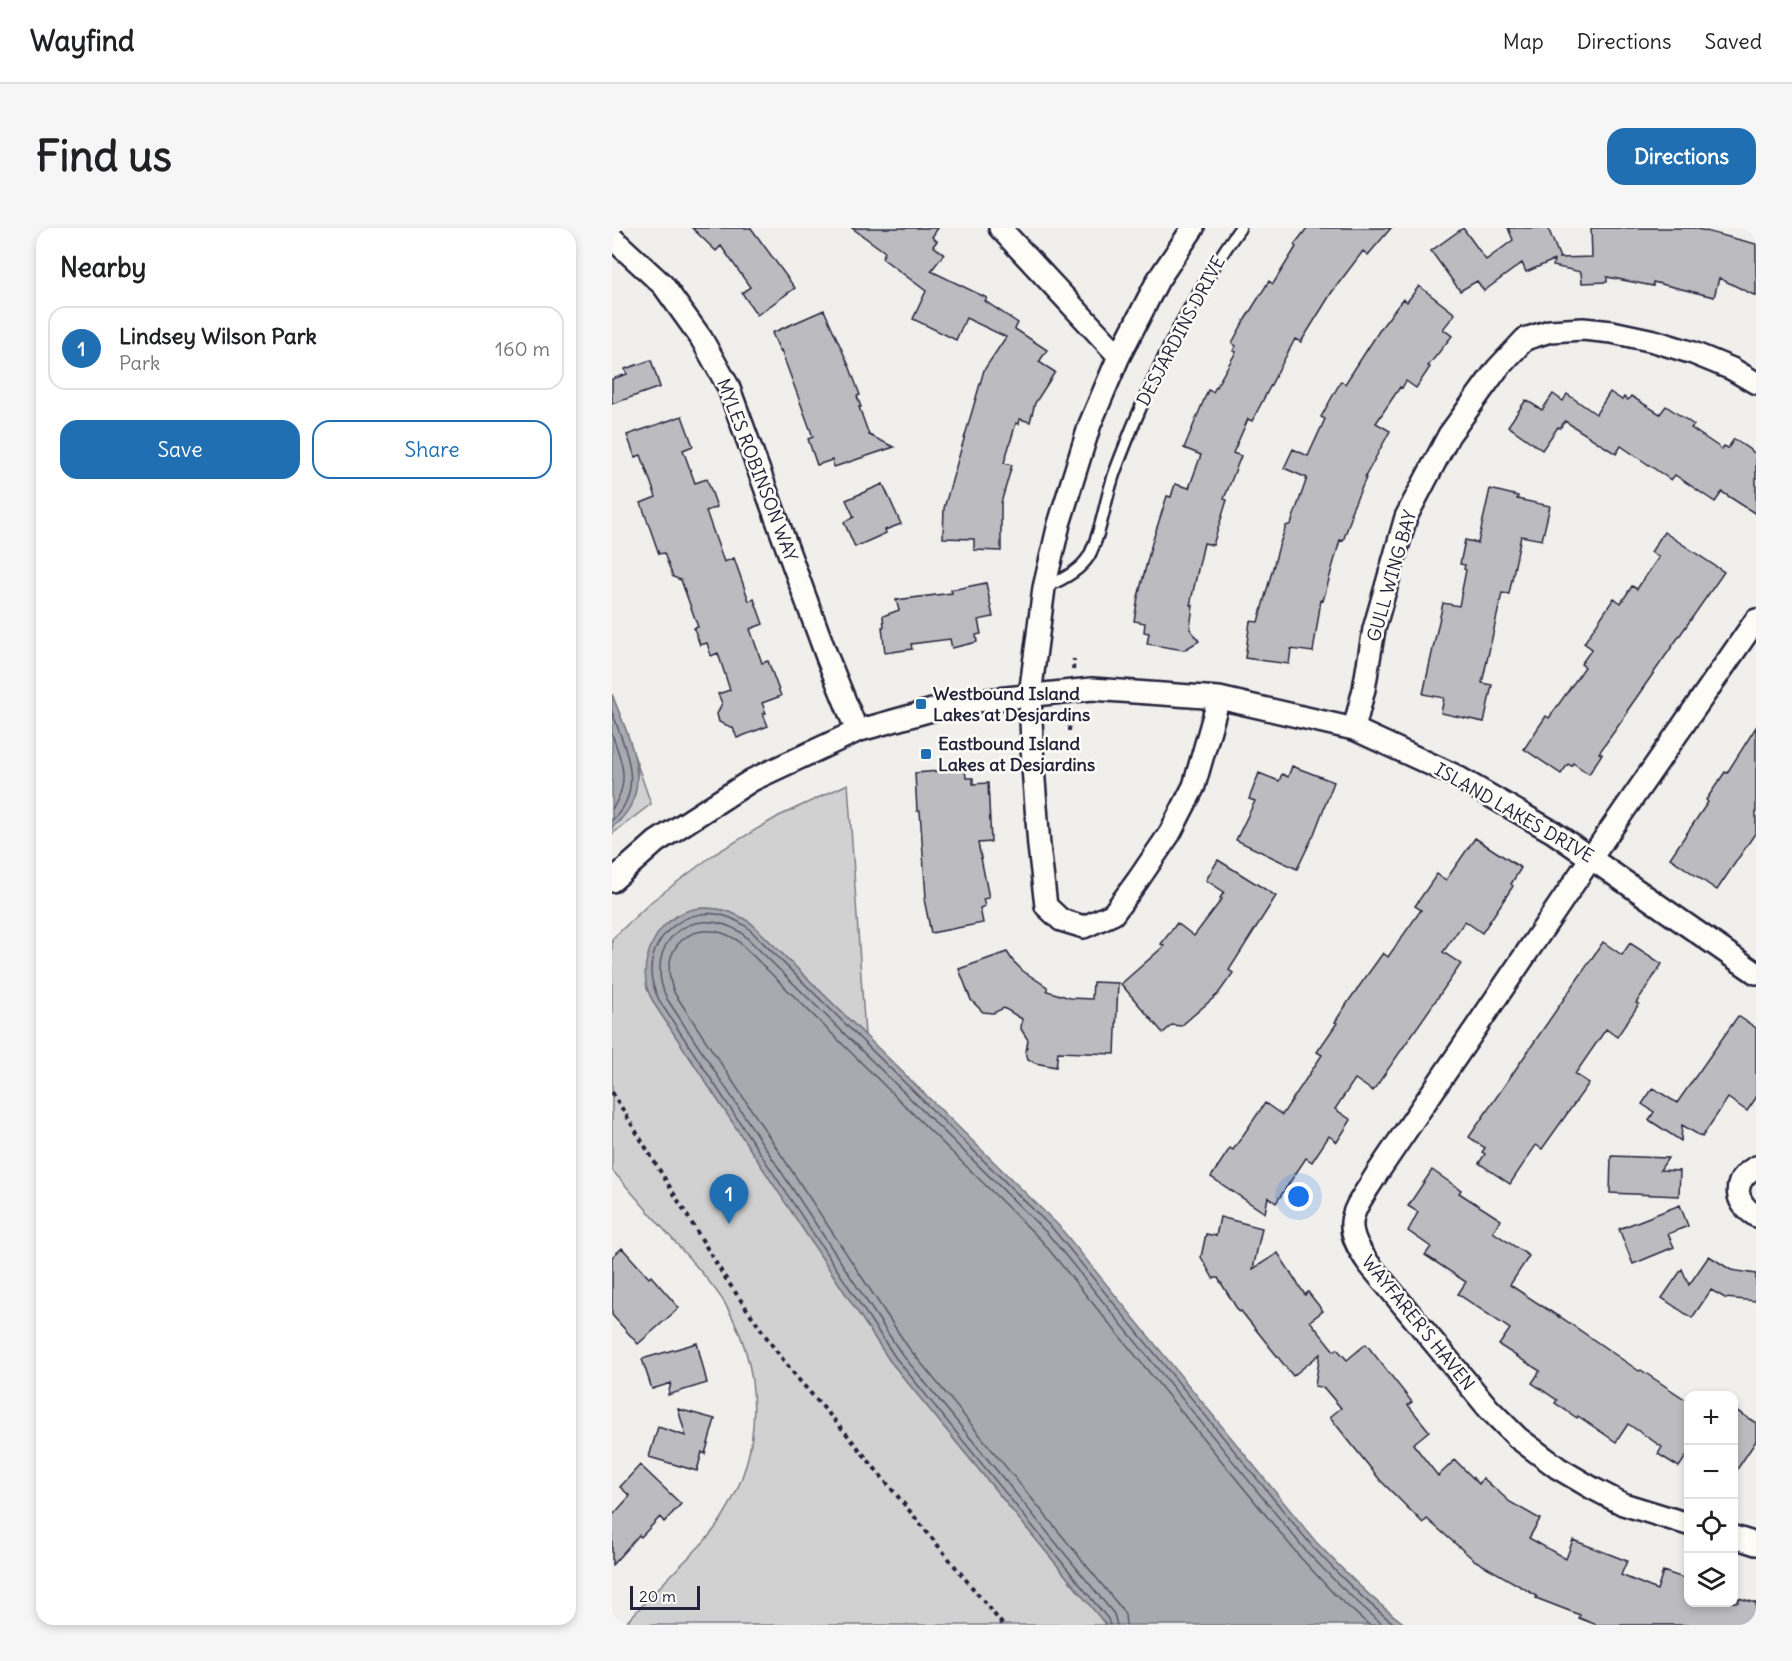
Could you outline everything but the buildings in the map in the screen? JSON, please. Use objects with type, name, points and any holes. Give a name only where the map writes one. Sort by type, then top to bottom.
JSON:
[{"type":"street","points":[[1000,228],[1119,356]]},
{"type":"street","points":[[1193,228],[1158,280],[1119,356],[1090,424],[1059,524],[1044,588],[1030,695],[1033,767],[1046,906],[1061,920],[1084,927],[1113,914],[1170,833],[1194,786],[1219,698]]},
{"type":"street","name":"MYLES ROBINSON WAY","points":[[612,238],[663,285],[701,338],[728,386],[827,657],[857,731]]},
{"type":"street","name":"GULL WING BAY","points":[[1354,729],[1374,629],[1406,518],[1449,435],[1497,369],[1525,339],[1550,331],[1583,329],[1612,332],[1654,341],[1693,353],[1732,369],[1756,383]]},
{"type":"street","points":[[1591,858],[1756,620]]},
{"type":"street","name":"ISLAND LAKES DRIVE","points":[[612,880],[656,842],[752,780],[857,731],[957,703],[1092,689],[1219,698],[1354,729],[1454,775],[1508,805],[1591,858],[1756,973]]},
{"type":"street","name":"WAYFARER'S HAVEN","points":[[1591,858],[1378,1172],[1352,1215],[1351,1233],[1358,1249],[1369,1264],[1489,1409],[1518,1438],[1558,1468],[1623,1504],[1684,1522]]},
{"type":"street","points":[[1756,1167],[1739,1183],[1738,1193],[1741,1203],[1756,1216]]},
{"type":"street","points":[[1738,1538],[1756,1544]]},
{"type":"lane","name":"DESJARDINS DRIVE","points":[[1044,588],[1067,578],[1088,558],[1136,416],[1165,354],[1214,264],[1240,228]]},
{"type":"path","points":[[612,1092],[724,1276],[774,1348],[1003,1625]]},
{"type":"shaded area","points":[[634,755],[651,804],[612,834],[612,827],[620,821],[638,773]]},
{"type":"shaded area","points":[[848,784],[865,1035],[751,923],[721,910],[700,908],[647,988],[655,1005],[890,1361],[1106,1625],[624,1625],[713,1531],[722,1518],[736,1492],[746,1466],[752,1438],[754,1410],[752,1382],[746,1354],[737,1328],[724,1302],[704,1275],[612,1170],[612,939],[652,901],[713,855],[779,816]]},
{"type":"water","points":[[612,694],[631,746],[636,764],[637,781],[634,798],[626,813],[612,827]]},
{"type":"water","points":[[700,908],[727,911],[751,923],[1058,1225],[1316,1542],[1371,1596],[1406,1625],[1106,1625],[890,1361],[654,1003],[645,977],[652,944],[664,926],[672,919],[686,911]]},
{"type":"place","name":"Westbound Island Lakes at Desjardins","points":[[921,704]]},
{"type":"place","name":"Eastbound Island Lakes at Desjardins","points":[[926,754]]},
{"type":"place","name":"Lindsey Wilson Park","points":[[729,1224]]}]
